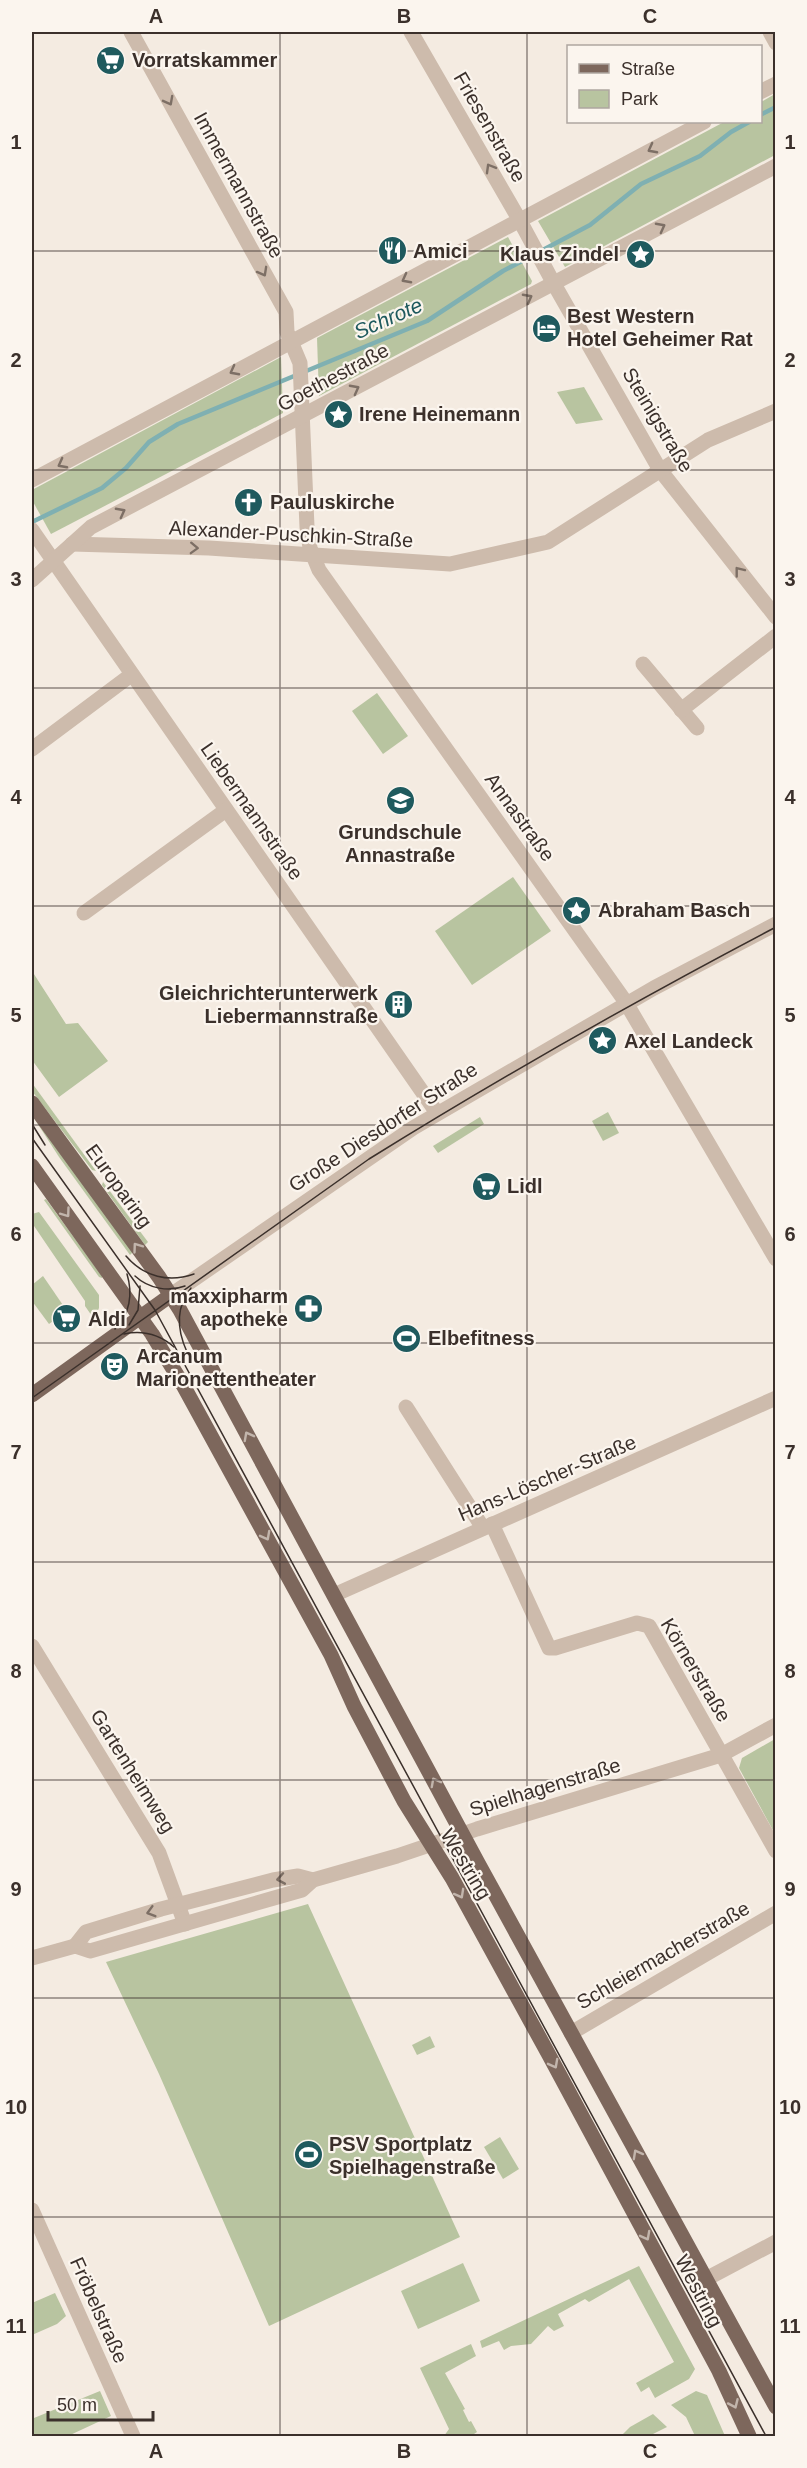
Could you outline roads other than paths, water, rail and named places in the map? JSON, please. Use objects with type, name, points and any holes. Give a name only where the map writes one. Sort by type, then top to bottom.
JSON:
[{"type":"main road","name":"Europaring","points":[[32,1102],[171,1295]]},
{"type":"main road","points":[[32,1166],[140,1317]]},
{"type":"main road","name":"Große Diesdorfer Straße","points":[[32,1395],[171,1295]]},
{"type":"main road","name":"Westring","points":[[171,1295],[776,2407]]},
{"type":"main road","name":"Westring","points":[[140,1317],[163,1351],[242,1492],[331,1655],[370,1737],[429,1844],[457,1888],[577,2107],[719,2371],[749,2436]]},
{"type":"street","name":"Immermannstraße","points":[[131,32],[286,312],[287,332],[300,363],[301,381]]},
{"type":"street","name":"Friesenstraße","points":[[411,32],[542,262]]},
{"type":"street","points":[[770,32],[776,43]]},
{"type":"street","points":[[762,91],[776,84]]},
{"type":"street","points":[[32,480],[702,123]]},
{"type":"street","name":"Goethestraße","points":[[72,544],[91,527],[776,166]]},
{"type":"street","name":"Steinigstraße","points":[[542,262],[660,470],[776,617]]},
{"type":"street","name":"Annastraße","points":[[301,381],[307,527],[312,555],[323,577],[627,1004],[776,1259]]},
{"type":"street","name":"Alexander-Puschkin-Straße","points":[[72,544],[208,548],[450,564],[553,540],[718,435],[776,411]]},
{"type":"street","name":"Liebermannstraße","points":[[32,531],[437,1113]]},
{"type":"street","points":[[32,580],[72,544]]},
{"type":"street","points":[[681,710],[776,636]]},
{"type":"street","points":[[643,664],[697,728]]},
{"type":"street","points":[[32,749],[131,675]]},
{"type":"street","points":[[84,913],[226,810]]},
{"type":"street","name":"Große Diesdorfer Straße","points":[[171,1295],[375,1152],[437,1113],[627,1004],[776,924]]},
{"type":"street","name":"Hans-Löscher-Straße","points":[[334,1595],[776,1398]]},
{"type":"street","points":[[406,1407],[488,1526]]},
{"type":"street","name":"Körnerstraße","points":[[488,1526],[548,1647],[555,1648],[637,1623],[647,1625],[721,1755]]},
{"type":"street","name":"Gartenheimweg","points":[[32,1646],[159,1853],[185,1924]]},
{"type":"street","name":"Spielhagenstraße","points":[[32,1958],[75,1946],[90,1951],[302,1890],[313,1880],[721,1755],[776,1725]]},
{"type":"street","points":[[721,1755],[776,1851]]},
{"type":"street","name":"Spielhagenstraße","points":[[75,1946],[86,1932],[179,1906],[273,1880],[298,1876],[313,1880]]},
{"type":"street","name":"Schleiermacherstraße","points":[[571,2033],[776,1913]]},
{"type":"street","name":"Fröbelstraße","points":[[32,2210],[37,2237],[133,2436]]},
{"type":"street","points":[[706,2279],[776,2242]]},
{"type":"waterway","name":"Schrote","points":[[762,114],[776,107]]},
{"type":"waterway","name":"Schrote","points":[[32,522],[102,488],[126,468],[149,442],[178,424],[427,321],[503,271],[590,225],[641,184],[700,156],[731,132],[747,123]]},
{"type":"tram line","points":[[32,1398],[369,1159],[570,1040],[776,927]]},
{"type":"tram line","points":[[32,1124],[45,1145]]},
{"type":"tram line","points":[[32,1138],[155,1310],[766,2436]]},
{"type":"tram line","points":[[126,1256],[141,1269],[157,1276],[175,1278],[194,1274]]},
{"type":"tram line","points":[[115,1329],[124,1317],[129,1303],[130,1289],[127,1274]]},
{"type":"tram line","points":[[135,1276],[146,1284],[159,1288],[172,1289],[185,1286]]},
{"type":"tram line","points":[[129,1325],[138,1310],[140,1286]]},
{"type":"tram line","points":[[187,1352],[181,1336],[179,1319],[182,1303],[191,1288]]},
{"type":"tram line","points":[[124,1334],[150,1334],[174,1347]]},
{"type":"place","name":"Vorratskammer","points":[[111,60]]},
{"type":"place","name":"Amici","points":[[392,251]]},
{"type":"place","name":"Klaus Zindel","points":[[640,254]]},
{"type":"place","name":"Best Western Hotel Geheimer Rat","points":[[546,328]]},
{"type":"place","name":"Irene Heinemann","points":[[338,414]]},
{"type":"place","name":"Pauluskirche","points":[[249,502]]},
{"type":"place","name":"Grundschule Annastraße","points":[[400,801]]},
{"type":"place","name":"Abraham Basch","points":[[577,910]]},
{"type":"place","name":"Gleichrichterunterwerk Liebermannstraße","points":[[399,1004]]},
{"type":"place","name":"Axel Landeck","points":[[603,1041]]},
{"type":"place","name":"Lidl","points":[[486,1186]]},
{"type":"place","name":"maxxipharm apotheke","points":[[309,1308]]},
{"type":"place","name":"Aldi","points":[[67,1319]]},
{"type":"place","name":"Elbefitness","points":[[407,1338]]},
{"type":"place","name":"Arcanum Marionettentheater","points":[[115,1367]]},
{"type":"place","name":"PSV Sportplatz Spielhagenstraße","points":[[308,2155]]}]
